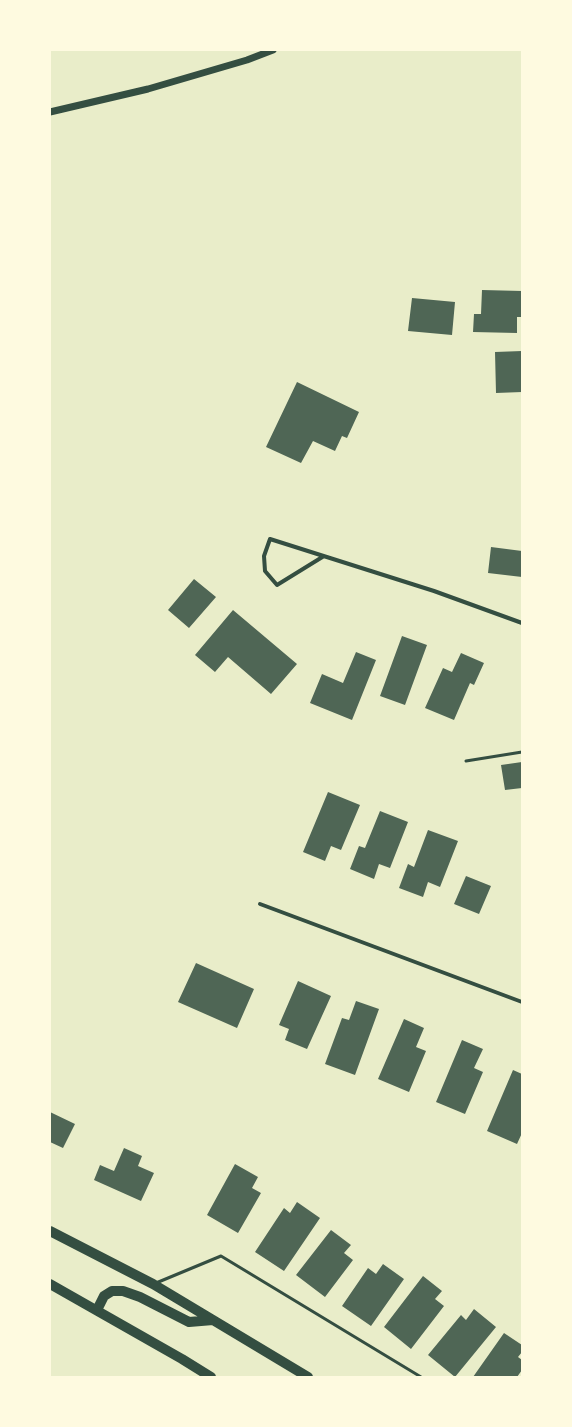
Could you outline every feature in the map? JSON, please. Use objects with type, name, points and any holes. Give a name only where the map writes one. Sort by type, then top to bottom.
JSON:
[{"type":"main road","points":[[50,1231],[153,1284],[308,1377]]},
{"type":"main road","points":[[50,1284],[211,1377]]},
{"type":"main road","points":[[97,1310],[104,1296],[112,1291],[123,1291],[140,1297],[189,1322],[213,1320]]},
{"type":"street","points":[[50,112],[148,89],[240,62],[273,50]]},
{"type":"street","points":[[324,556],[277,585],[265,571],[264,556],[270,539],[324,556],[434,591],[522,623]]},
{"type":"street","points":[[260,904],[522,1002]]},
{"type":"lane","points":[[466,761],[522,752]]},
{"type":"lane","points":[[153,1284],[221,1256],[421,1377]]},
{"type":"building","points":[[482,290],[522,291],[522,317],[517,317],[517,333],[473,332],[474,314],[481,314]]},
{"type":"building","points":[[412,298],[455,302],[452,335],[408,331]]},
{"type":"building","points":[[522,351],[522,392],[496,393],[495,352]]},
{"type":"building","points":[[297,382],[359,412],[347,438],[342,436],[335,451],[313,441],[301,463],[266,447]]},
{"type":"building","points":[[491,547],[522,551],[522,577],[488,573]]},
{"type":"building","points":[[194,579],[216,597],[189,628],[168,610]]},
{"type":"building","points":[[233,610],[297,664],[271,694],[228,657],[215,672],[195,655]]},
{"type":"building","points":[[402,636],[427,645],[405,705],[380,696]]},
{"type":"building","points":[[356,652],[376,660],[352,720],[310,703],[322,674],[343,683]]},
{"type":"building","points":[[461,653],[484,663],[474,685],[470,683],[454,720],[425,708],[443,668],[452,672]]},
{"type":"building","points":[[522,762],[522,788],[505,790],[501,765]]},
{"type":"building","points":[[328,792],[360,805],[341,850],[331,846],[325,861],[303,852]]},
{"type":"building","points":[[380,811],[408,822],[390,868],[379,864],[374,879],[350,869],[359,846],[365,848]]},
{"type":"building","points":[[428,830],[458,841],[440,887],[428,882],[423,897],[399,888],[408,864],[414,867]]},
{"type":"building","points":[[466,876],[491,886],[479,914],[454,904]]},
{"type":"building","points":[[196,963],[254,989],[237,1028],[178,1002]]},
{"type":"building","points":[[298,981],[331,996],[307,1049],[285,1040],[289,1029],[279,1025]]},
{"type":"building","points":[[356,1001],[379,1009],[355,1075],[325,1064],[342,1018],[349,1020]]},
{"type":"building","points":[[404,1019],[424,1028],[416,1047],[426,1051],[409,1092],[378,1079]]},
{"type":"building","points":[[462,1040],[483,1049],[474,1068],[483,1072],[465,1114],[436,1102]]},
{"type":"building","points":[[513,1070],[522,1074],[522,1133],[517,1144],[487,1131]]},
{"type":"building","points":[[50,1112],[75,1124],[63,1148],[50,1142]]},
{"type":"building","points":[[124,1148],[142,1156],[138,1166],[154,1173],[141,1201],[94,1180],[100,1165],[114,1171]]},
{"type":"building","points":[[235,1164],[258,1177],[252,1188],[261,1193],[238,1233],[207,1215]]},
{"type":"building","points":[[297,1202],[320,1218],[284,1271],[255,1252],[284,1208],[290,1213]]},
{"type":"building","points":[[331,1230],[351,1245],[344,1253],[353,1260],[325,1297],[296,1275]]},
{"type":"building","points":[[383,1264],[404,1279],[371,1326],[342,1306],[368,1268],[376,1274]]},
{"type":"building","points":[[423,1276],[442,1291],[435,1299],[444,1306],[411,1349],[384,1327]]},
{"type":"building","points":[[474,1309],[496,1327],[455,1377],[428,1355],[461,1315],[466,1320]]},
{"type":"building","points":[[504,1333],[522,1345],[522,1352],[518,1357],[522,1360],[522,1370],[517,1377],[473,1377]]}]
